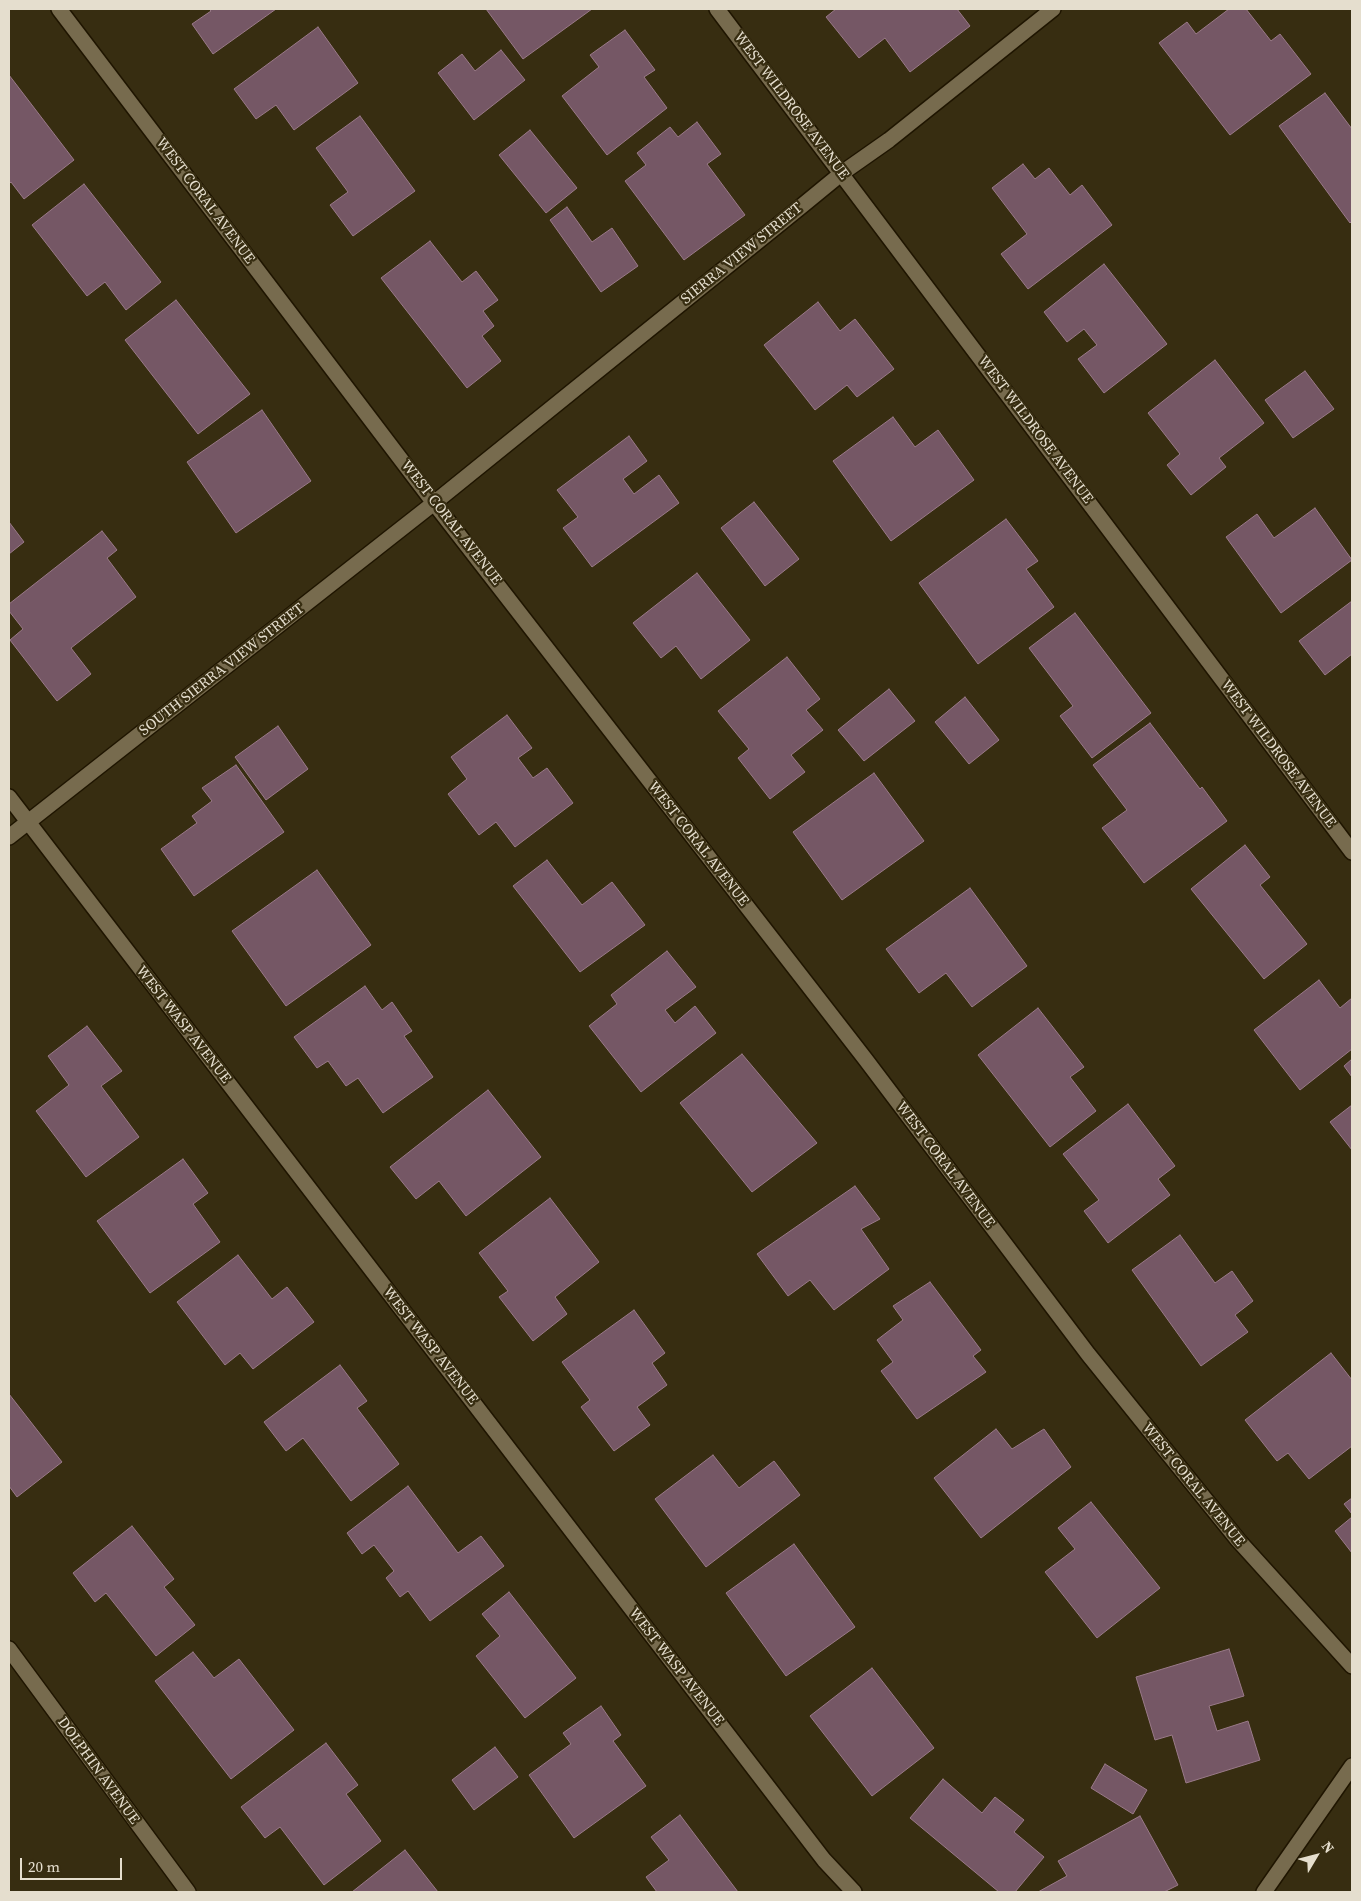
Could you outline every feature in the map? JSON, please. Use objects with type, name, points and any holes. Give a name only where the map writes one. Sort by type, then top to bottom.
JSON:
[{"type":"street","name":"WEST CORAL AVENUE","points":[[59,9],[434,503],[860,1052],[1088,1354],[1238,1540],[1352,1666]]},
{"type":"street","name":"WEST WILDROSE AVENUE","points":[[717,9],[1352,852]]},
{"type":"street","name":"SIERRA VIEW STREET","points":[[434,503],[842,173],[889,140],[1053,9]]},
{"type":"street","name":"SOUTH SIERRA VIEW STREET","points":[[9,837],[434,503]]},
{"type":"street","name":"WEST WASP AVENUE","points":[[9,797],[818,1852],[854,1892]]},
{"type":"street","name":"DOLPHIN AVENUE","points":[[9,1649],[188,1892]]},
{"type":"street","points":[[1264,1892],[1352,1766]]},
{"type":"building","points":[[209,9],[276,9],[213,54],[192,24],[211,11]]},
{"type":"building","points":[[486,9],[592,9],[523,59]]},
{"type":"building","points":[[836,9],[957,9],[970,26],[910,72],[885,38],[859,58],[826,17]]},
{"type":"building","points":[[1229,9],[1246,9],[1271,41],[1280,34],[1311,74],[1230,135],[1159,43],[1187,22],[1196,34]]},
{"type":"building","points":[[318,27],[358,83],[294,130],[276,105],[256,119],[234,89]]},
{"type":"building","points":[[625,30],[655,70],[644,77],[667,108],[607,155],[562,96],[599,67],[590,55]]},
{"type":"building","points":[[501,50],[525,80],[474,120],[438,73],[462,54],[475,71]]},
{"type":"building","points":[[9,75],[74,160],[24,199],[11,182],[9,184]]},
{"type":"building","points":[[1325,93],[1352,129],[1352,221],[1350,223],[1279,126]]},
{"type":"building","points":[[360,116],[415,191],[353,236],[330,205],[348,192],[316,148]]},
{"type":"building","points":[[697,122],[721,154],[707,164],[745,215],[684,260],[625,181],[646,165],[637,153],[670,127],[678,137]]},
{"type":"building","points":[[530,130],[577,188],[546,213],[499,155]]},
{"type":"building","points":[[1023,164],[1035,179],[1049,168],[1070,195],[1082,185],[1112,225],[1028,289],[1001,254],[1027,234],[992,188]]},
{"type":"building","points":[[84,184],[161,282],[126,310],[105,282],[87,296],[32,225]]},
{"type":"building","points":[[567,207],[592,242],[612,228],[638,266],[601,292],[550,220]]},
{"type":"building","points":[[430,241],[462,282],[476,271],[498,300],[483,311],[494,326],[482,336],[501,361],[467,388],[381,278]]},
{"type":"building","points":[[1104,264],[1167,344],[1104,393],[1078,359],[1097,345],[1084,329],[1067,342],[1044,312]]},
{"type":"building","points":[[176,300],[250,394],[198,434],[125,340]]},
{"type":"building","points":[[818,302],[840,331],[855,319],[894,369],[857,397],[847,385],[815,410],[764,345]]},
{"type":"building","points":[[1215,360],[1264,423],[1219,458],[1226,467],[1191,495],[1167,465],[1180,454],[1148,413]]},
{"type":"building","points":[[1305,371],[1334,409],[1293,438],[1265,400]]},
{"type":"building","points":[[262,410],[311,481],[236,533],[187,462]]},
{"type":"building","points":[[893,417],[915,447],[938,430],[974,480],[891,541],[833,461]]},
{"type":"building","points":[[629,436],[647,461],[623,479],[634,494],[659,475],[679,503],[592,567],[563,528],[578,517],[557,490]]},
{"type":"building","points":[[754,502],[799,559],[765,586],[721,528]]},
{"type":"building","points":[[1315,508],[1352,560],[1281,613],[1226,537],[1257,514],[1274,538]]},
{"type":"building","points":[[1006,519],[1038,561],[1026,569],[1054,607],[978,664],[919,583]]},
{"type":"building","points":[[9,522],[24,542],[9,554]]},
{"type":"building","points":[[102,531],[117,550],[107,558],[136,597],[71,648],[91,674],[57,701],[10,640],[23,629],[9,611],[9,604]]},
{"type":"building","points":[[697,573],[750,640],[701,679],[676,646],[661,658],[633,623]]},
{"type":"building","points":[[1352,601],[1352,654],[1325,675],[1299,641]]},
{"type":"building","points":[[1075,613],[1151,713],[1092,758],[1060,716],[1073,706],[1029,648]]},
{"type":"building","points":[[787,657],[820,699],[806,710],[823,730],[791,755],[805,772],[770,799],[738,758],[749,749],[718,711]]},
{"type":"building","points":[[889,689],[915,721],[864,761],[838,730]]},
{"type":"building","points":[[965,697],[999,740],[969,764],[935,722]]},
{"type":"building","points":[[507,715],[532,748],[518,758],[533,778],[547,768],[573,803],[515,847],[496,822],[479,835],[448,794],[467,779],[451,757]]},
{"type":"building","points":[[1150,723],[1227,821],[1144,883],[1102,828],[1127,810],[1093,765]]},
{"type":"building","points":[[278,726],[308,769],[266,800],[235,757]]},
{"type":"building","points":[[236,765],[284,832],[194,896],[161,849],[197,823],[192,816],[212,801],[202,788]]},
{"type":"building","points":[[874,773],[924,841],[842,900],[793,832]]},
{"type":"building","points":[[1245,845],[1270,877],[1260,885],[1307,944],[1264,979],[1191,889]]},
{"type":"building","points":[[547,860],[582,905],[612,882],[645,925],[580,972],[513,886]]},
{"type":"building","points":[[317,870],[371,945],[286,1006],[232,931]]},
{"type":"building","points":[[970,888],[1027,966],[972,1007],[946,973],[919,993],[886,949]]},
{"type":"building","points":[[667,951],[696,987],[665,1010],[675,1023],[695,1006],[716,1033],[641,1092],[589,1026],[617,1004],[611,995]]},
{"type":"building","points":[[1319,980],[1340,1008],[1352,998],[1352,1049],[1300,1090],[1254,1030]]},
{"type":"building","points":[[365,986],[382,1010],[392,1002],[412,1031],[404,1036],[433,1077],[383,1113],[358,1078],[346,1086],[328,1061],[317,1068],[294,1037]]},
{"type":"building","points":[[1038,1008],[1084,1067],[1070,1077],[1096,1111],[1050,1147],[978,1055]]},
{"type":"building","points":[[87,1026],[122,1071],[101,1086],[139,1137],[86,1177],[36,1111],[69,1085],[48,1056]]},
{"type":"building","points":[[742,1054],[817,1143],[752,1192],[680,1103]]},
{"type":"building","points":[[1352,1059],[1352,1077],[1344,1066]]},
{"type":"building","points":[[488,1090],[541,1157],[466,1216],[439,1181],[416,1199],[390,1167]]},
{"type":"building","points":[[1128,1104],[1175,1166],[1158,1179],[1170,1195],[1108,1243],[1084,1211],[1099,1200],[1063,1154]]},
{"type":"building","points":[[1352,1105],[1352,1150],[1330,1122]]},
{"type":"building","points":[[183,1159],[208,1193],[193,1204],[220,1242],[150,1293],[97,1221]]},
{"type":"building","points":[[855,1186],[880,1219],[861,1229],[889,1269],[834,1310],[810,1280],[788,1296],[757,1254]]},
{"type":"building","points":[[550,1198],[599,1262],[555,1297],[567,1314],[533,1341],[499,1297],[508,1291],[479,1253]]},
{"type":"building","points":[[1180,1235],[1215,1283],[1232,1271],[1253,1301],[1235,1315],[1248,1332],[1201,1366],[1132,1270]]},
{"type":"building","points":[[238,1255],[272,1299],[287,1287],[314,1322],[253,1369],[240,1353],[225,1365],[177,1302]]},
{"type":"building","points":[[930,1282],[981,1350],[973,1356],[986,1372],[917,1419],[881,1371],[893,1362],[877,1340],[903,1320],[893,1306]]},
{"type":"building","points":[[634,1310],[665,1353],[652,1363],[667,1385],[637,1407],[650,1425],[614,1451],[581,1407],[590,1400],[562,1362]]},
{"type":"building","points":[[1331,1353],[1352,1380],[1352,1446],[1309,1479],[1288,1453],[1277,1461],[1245,1420]]},
{"type":"building","points":[[340,1365],[367,1401],[357,1408],[399,1464],[351,1501],[303,1438],[286,1451],[264,1422]]},
{"type":"building","points":[[9,1394],[62,1462],[17,1497],[9,1486]]},
{"type":"building","points":[[996,1429],[1012,1449],[1044,1429],[1071,1467],[981,1538],[934,1478]]},
{"type":"building","points":[[713,1455],[739,1488],[774,1461],[800,1495],[706,1567],[655,1499]]},
{"type":"building","points":[[408,1486],[458,1553],[481,1536],[504,1566],[430,1621],[408,1591],[400,1597],[386,1578],[394,1571],[374,1545],[362,1554],[347,1533]]},
{"type":"building","points":[[1352,1498],[1352,1514],[1344,1504]]},
{"type":"building","points":[[1091,1502],[1160,1588],[1097,1638],[1045,1572],[1075,1549],[1058,1528]]},
{"type":"building","points":[[1352,1517],[1352,1553],[1335,1531]]},
{"type":"building","points":[[132,1526],[174,1579],[164,1587],[195,1625],[156,1656],[106,1593],[95,1602],[73,1573]]},
{"type":"building","points":[[794,1544],[855,1627],[786,1676],[726,1593]]},
{"type":"building","points":[[509,1592],[576,1678],[525,1718],[476,1656],[500,1636],[482,1614]]},
{"type":"building","points":[[1229,1649],[1244,1696],[1209,1706],[1217,1731],[1248,1721],[1260,1760],[1186,1783],[1172,1735],[1155,1740],[1136,1677]]},
{"type":"building","points":[[193,1652],[214,1678],[239,1659],[294,1730],[231,1779],[155,1681]]},
{"type":"building","points":[[872,1668],[934,1748],[872,1796],[810,1716]]},
{"type":"building","points":[[601,1706],[621,1735],[613,1741],[646,1786],[574,1838],[529,1775],[571,1744],[563,1733]]},
{"type":"building","points":[[326,1743],[358,1785],[346,1794],[381,1841],[324,1885],[280,1827],[265,1838],[241,1807]]},
{"type":"building","points":[[495,1747],[518,1777],[474,1810],[452,1780]]},
{"type":"building","points":[[1105,1764],[1147,1790],[1133,1814],[1091,1788]]},
{"type":"building","points":[[943,1779],[982,1813],[995,1797],[1024,1820],[1014,1832],[1044,1857],[1015,1892],[999,1892],[910,1818]]},
{"type":"building","points":[[680,1815],[738,1892],[657,1892],[646,1877],[669,1860],[651,1837]]},
{"type":"building","points":[[1140,1816],[1178,1885],[1164,1892],[1038,1892],[1067,1876],[1058,1861]]},
{"type":"building","points":[[405,1850],[438,1892],[352,1892]]}]
